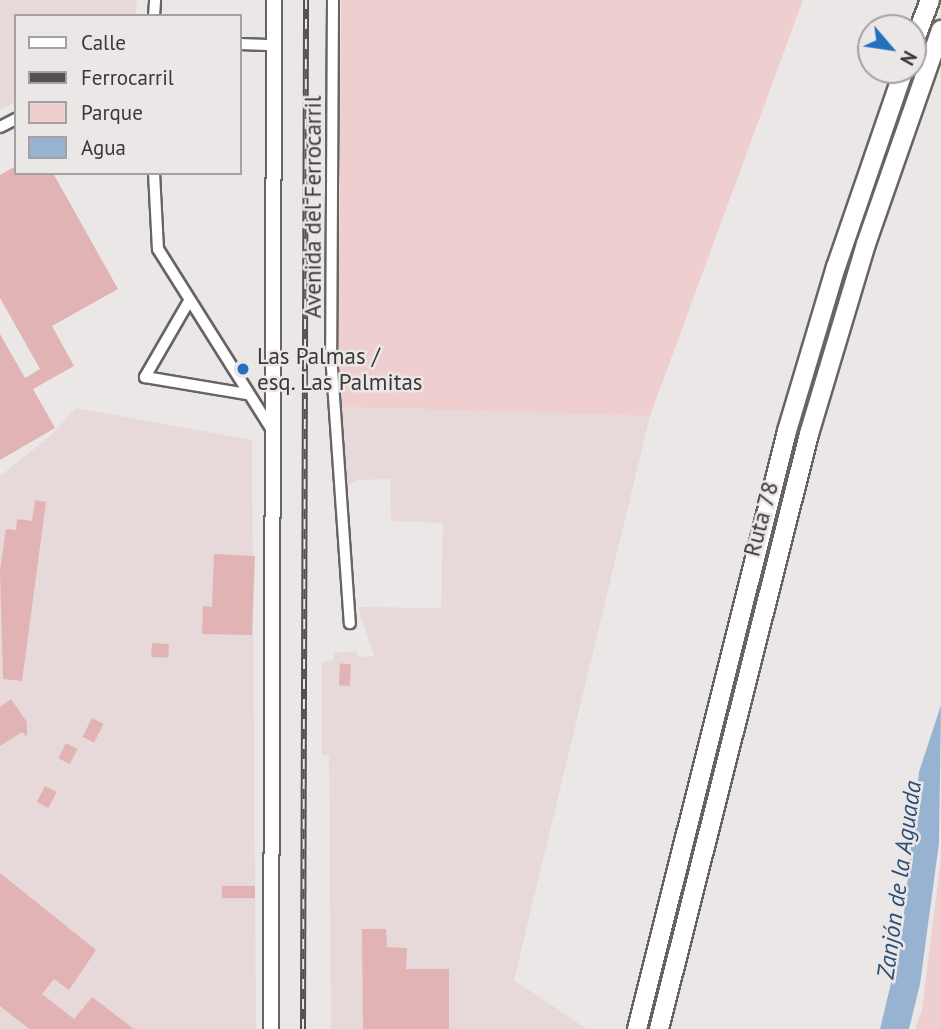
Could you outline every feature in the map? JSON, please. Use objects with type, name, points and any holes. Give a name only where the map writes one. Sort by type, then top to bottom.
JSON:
[{"type":"highway","name":"Ruta 78","points":[[659,1029],[808,434],[866,244],[941,30]]},
{"type":"highway","name":"Ruta 78","points":[[637,1029],[784,444],[836,267],[899,84]]},
{"type":"main road","points":[[271,1029],[274,0]]},
{"type":"street","name":"Avenida del Ferrocarril","points":[[333,0],[331,354],[350,623]]},
{"type":"street","points":[[242,44],[274,44]]},
{"type":"street","points":[[153,175],[155,241],[247,394],[273,430]]},
{"type":"street","points":[[189,301],[145,377],[247,394]]},
{"type":"shaded area","points":[[0,0],[137,0],[135,14],[14,14],[14,102],[0,110]]},
{"type":"shaded area","points":[[338,407],[650,416],[514,980],[587,1029],[331,1029],[329,755],[322,755],[322,662],[334,660],[333,653],[356,651],[358,657],[374,656],[358,607],[441,608],[443,523],[391,521],[390,479],[357,480],[346,486]]},
{"type":"shaded area","points":[[76,408],[252,440],[256,1029],[0,1029],[0,476],[50,436]]},
{"type":"green space","points":[[341,0],[803,0],[650,416],[338,407]]},
{"type":"green space","points":[[941,856],[941,1029],[915,1029],[922,1010]]},
{"type":"water","points":[[941,705],[939,843],[920,984],[909,1029],[880,1029],[901,942],[919,772]]},
{"type":"building","points":[[14,167],[14,175],[54,175],[118,289],[52,326],[74,366],[33,389],[55,428],[0,460],[0,334],[25,378],[40,369],[0,298],[0,175]]},
{"type":"building","points":[[35,500],[46,502],[22,681],[3,679],[0,571],[6,529],[16,530],[17,519],[32,521]]},
{"type":"building","points":[[214,554],[255,556],[252,635],[202,634],[203,606],[212,607]]},
{"type":"building","points":[[152,643],[169,644],[168,658],[151,657]]},
{"type":"building","points":[[340,663],[351,664],[350,686],[339,685]]},
{"type":"building","points":[[11,699],[27,722],[27,737],[22,732],[0,746],[0,707]]},
{"type":"building","points":[[92,718],[104,724],[94,743],[82,737]]},
{"type":"building","points":[[66,743],[78,749],[70,764],[58,758]]},
{"type":"building","points":[[45,786],[57,792],[48,808],[37,802]]},
{"type":"building","points":[[0,873],[96,950],[69,990],[54,979],[42,994],[74,1019],[92,997],[134,1029],[29,1029],[0,1006]]},
{"type":"building","points":[[222,886],[255,886],[255,898],[222,898]]},
{"type":"building","points":[[362,929],[386,929],[387,947],[407,948],[406,969],[449,969],[449,1029],[363,1029]]},
{"type":"railway","points":[[303,1029],[306,0]]},
{"type":"place","name":"Las Palmas / esq. Las Palmitas","points":[[243,369]]},
{"type":"water label","name":"Zanjón de la Aguada","points":[[899,880]]}]
